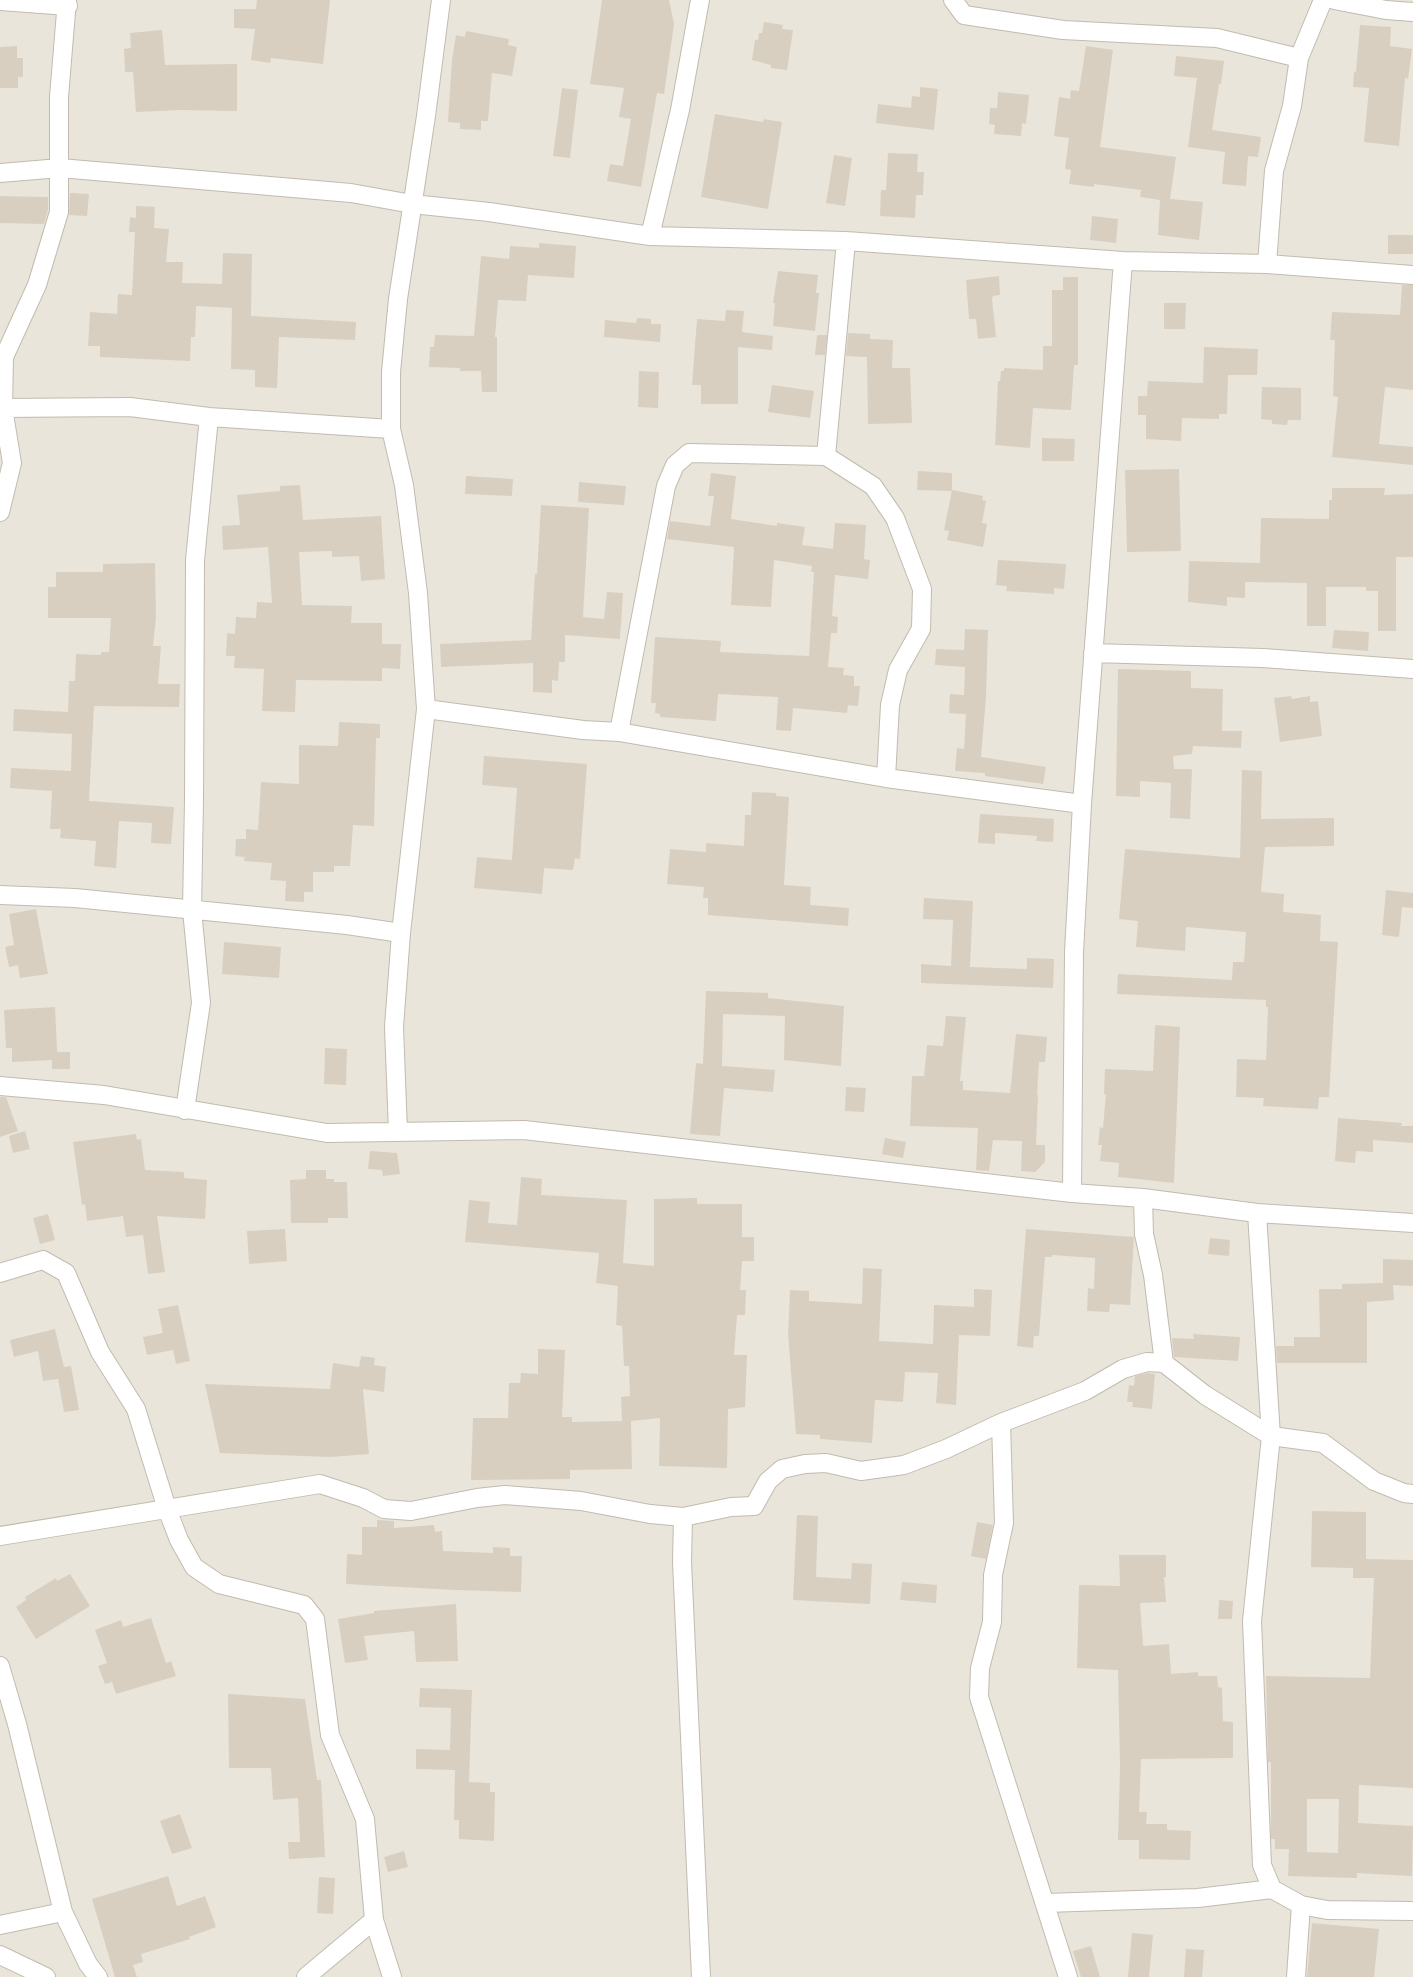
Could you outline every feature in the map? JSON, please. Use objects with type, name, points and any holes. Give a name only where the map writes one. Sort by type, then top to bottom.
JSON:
[{"type":"street","points":[[398,1132],[394,1026],[401,932],[426,709],[418,593],[404,485],[390,429],[391,372],[396,321],[426,116],[441,0]]},
{"type":"street","points":[[650,236],[680,110],[700,0]]},
{"type":"street","points":[[953,0],[964,15],[1063,30],[1217,38],[1299,58]]},
{"type":"street","points":[[1268,264],[1274,171],[1292,106],[1299,58],[1323,0]]},
{"type":"street","points":[[1334,0],[1386,10],[1413,12]]},
{"type":"street","points":[[0,1],[67,3],[59,97],[59,212],[36,285],[4,357],[1,408],[12,463],[0,512]]},
{"type":"street","points":[[0,174],[60,168],[351,194],[412,204],[489,212],[650,236],[846,241],[1123,261],[1268,264],[1413,275]]},
{"type":"street","points":[[826,456],[846,241]]},
{"type":"street","points":[[1072,1193],[1074,952],[1082,804],[1123,261]]},
{"type":"street","points":[[1,408],[130,407],[209,417],[390,429]]},
{"type":"street","points":[[185,1110],[201,1003],[192,910],[195,560],[209,417]]},
{"type":"street","points":[[619,732],[666,486],[675,465],[689,453],[826,456],[872,486],[895,518],[922,589],[921,629],[898,670],[890,705],[886,778]]},
{"type":"street","points":[[1093,653],[1263,658],[1413,669]]},
{"type":"street","points":[[426,709],[583,730],[619,732],[886,778],[1082,804]]},
{"type":"street","points":[[0,895],[75,898],[347,925],[401,932]]},
{"type":"street","points":[[0,1086],[104,1095],[327,1133],[524,1130],[1072,1193],[1143,1198],[1257,1214],[1413,1223]]},
{"type":"street","points":[[1143,1198],[1144,1234],[1153,1275],[1164,1363]]},
{"type":"street","points":[[1257,1214],[1271,1436],[1252,1621],[1262,1865],[1272,1888],[1301,1905],[1327,1910],[1413,1911]]},
{"type":"street","points":[[0,1273],[43,1260],[66,1273],[100,1352],[136,1409],[167,1509],[179,1540],[194,1567],[218,1584],[249,1590],[304,1605],[315,1619],[330,1735],[365,1818],[374,1920],[392,1977]]},
{"type":"street","points":[[0,1536],[320,1484],[357,1496],[384,1509],[411,1511],[477,1498],[505,1495],[581,1501],[650,1514],[683,1517],[731,1506],[754,1506],[768,1481],[782,1469],[805,1464],[826,1463],[861,1471],[904,1465],[946,1449],[1001,1423],[1085,1390],[1123,1369],[1147,1362],[1164,1363],[1205,1395],[1271,1436],[1323,1443],[1374,1481],[1404,1493],[1413,1494]]},
{"type":"street","points":[[1001,1423],[1004,1523],[993,1575],[992,1622],[980,1668],[979,1697],[1068,1977]]},
{"type":"street","points":[[683,1517],[682,1562],[701,1977]]},
{"type":"street","points":[[0,1666],[17,1724],[63,1912],[88,1964],[98,1977]]},
{"type":"street","points":[[1044,1903],[1198,1898],[1272,1888]]},
{"type":"street","points":[[1296,1977],[1301,1905]]},
{"type":"street","points":[[0,1925],[63,1912]]},
{"type":"street","points":[[306,1977],[374,1920]]},
{"type":"street","points":[[0,1955],[46,1977]]},
{"type":"shaded area","points":[[0,0],[1413,0],[1413,1977],[0,1977]]},
{"type":"building","points":[[257,0],[330,0],[323,64],[271,58],[270,63],[251,60],[255,29],[234,28],[234,9],[256,9]]},
{"type":"building","points":[[602,0],[669,0],[674,24],[664,94],[657,93],[641,187],[607,181],[610,164],[623,166],[631,119],[619,117],[624,88],[590,84]]},
{"type":"building","points":[[764,22],[783,25],[782,29],[793,30],[787,70],[771,68],[771,65],[752,60],[755,40],[758,40],[759,33],[762,33]]},
{"type":"building","points":[[1360,25],[1391,27],[1390,46],[1412,49],[1408,79],[1405,78],[1399,146],[1364,142],[1369,88],[1353,87],[1354,72],[1356,72]]},
{"type":"building","points":[[162,30],[165,65],[237,64],[237,111],[180,110],[136,112],[133,72],[125,72],[124,49],[131,48],[130,33]]},
{"type":"building","points":[[466,31],[509,39],[508,45],[517,47],[512,76],[492,73],[488,121],[481,121],[481,130],[460,129],[460,123],[448,122],[452,59],[456,35],[465,37]]},
{"type":"building","points":[[17,46],[17,58],[23,58],[23,77],[18,77],[18,88],[0,88],[0,47]]},
{"type":"building","points":[[1086,46],[1113,50],[1100,147],[1176,157],[1170,199],[1203,202],[1199,240],[1158,235],[1160,200],[1140,197],[1141,190],[1094,184],[1094,187],[1069,184],[1071,170],[1065,169],[1069,138],[1054,136],[1059,97],[1070,99],[1071,90],[1079,91]]},
{"type":"building","points":[[1176,56],[1224,61],[1212,130],[1261,137],[1258,157],[1248,156],[1246,186],[1222,184],[1225,152],[1188,147],[1197,78],[1174,76]]},
{"type":"building","points":[[920,87],[938,89],[934,130],[876,123],[878,104],[911,108],[912,96],[920,97]]},
{"type":"building","points":[[562,88],[578,90],[570,158],[553,156]]},
{"type":"building","points":[[998,92],[1029,95],[1026,124],[1022,123],[1021,136],[994,134],[995,125],[989,124],[990,108],[997,108]]},
{"type":"building","points":[[715,114],[763,122],[764,119],[782,122],[768,209],[701,197]]},
{"type":"building","points":[[888,153],[918,154],[917,172],[924,172],[923,195],[916,195],[915,218],[880,216],[881,190],[886,190]]},
{"type":"building","points":[[834,155],[852,158],[845,206],[826,203]]},
{"type":"building","points":[[70,193],[89,194],[87,216],[69,215]]},
{"type":"building","points":[[0,196],[48,197],[48,210],[44,224],[0,223]]},
{"type":"building","points":[[136,206],[155,207],[154,228],[169,229],[166,262],[183,262],[182,283],[222,284],[223,253],[252,254],[251,316],[356,322],[355,340],[279,337],[277,388],[255,387],[255,370],[231,369],[232,308],[196,306],[195,337],[191,337],[190,361],[100,357],[100,346],[88,346],[90,312],[117,314],[118,294],[132,295],[135,232],[129,232],[130,217],[136,218]]},
{"type":"building","points":[[1092,216],[1118,219],[1116,243],[1090,240]]},
{"type":"building","points":[[1388,235],[1413,235],[1413,254],[1388,254]]},
{"type":"building","points":[[539,243],[576,246],[574,278],[528,275],[526,301],[498,300],[495,337],[497,337],[497,392],[482,392],[481,371],[460,371],[460,368],[429,367],[430,347],[434,347],[435,335],[474,336],[481,256],[509,259],[510,246],[539,248]]},
{"type":"building","points":[[778,271],[818,275],[816,293],[819,293],[815,331],[773,326],[775,303],[773,303]]},
{"type":"building","points":[[999,276],[1000,295],[993,296],[992,299],[996,337],[978,339],[976,319],[969,319],[966,280]]},
{"type":"building","points":[[1063,277],[1078,277],[1078,365],[1074,365],[1071,410],[1033,408],[1030,448],[995,445],[998,381],[1000,381],[1001,371],[1004,371],[1004,368],[1043,370],[1043,346],[1052,346],[1052,290],[1063,290]]},
{"type":"building","points":[[1402,285],[1413,285],[1413,390],[1385,387],[1379,444],[1413,447],[1413,465],[1332,457],[1338,397],[1333,396],[1335,340],[1330,340],[1332,312],[1400,315]]},
{"type":"building","points":[[1164,303],[1186,303],[1185,329],[1164,329]]},
{"type":"building","points":[[726,310],[744,311],[742,332],[773,336],[772,350],[738,347],[738,404],[701,404],[701,385],[692,385],[697,319],[725,321]]},
{"type":"building","points":[[637,318],[651,319],[651,324],[661,324],[660,342],[604,337],[605,320],[636,323]]},
{"type":"building","points":[[848,333],[870,334],[870,339],[893,340],[892,368],[910,368],[912,423],[868,424],[867,357],[846,356]]},
{"type":"building","points":[[817,335],[827,335],[825,355],[815,355]]},
{"type":"building","points":[[1204,347],[1258,349],[1257,375],[1228,375],[1227,414],[1219,414],[1219,419],[1182,418],[1181,441],[1146,439],[1146,415],[1138,415],[1138,396],[1147,396],[1148,381],[1203,383]]},
{"type":"building","points":[[639,371],[659,372],[658,408],[638,407]]},
{"type":"building","points":[[772,385],[814,391],[810,418],[768,412]]},
{"type":"building","points":[[1262,387],[1301,388],[1301,420],[1288,420],[1287,425],[1272,424],[1272,420],[1261,419]]},
{"type":"building","points":[[1042,438],[1075,439],[1074,461],[1042,461]]},
{"type":"building","points":[[1179,469],[1181,551],[1127,552],[1125,470]]},
{"type":"building","points":[[918,471],[952,473],[952,491],[917,490]]},
{"type":"building","points":[[711,473],[736,476],[731,519],[777,526],[777,523],[805,527],[802,545],[833,549],[835,523],[866,525],[864,559],[870,560],[868,579],[835,575],[832,616],[838,617],[837,633],[831,633],[828,667],[844,668],[843,675],[854,676],[854,686],[860,686],[858,706],[848,705],[847,713],[793,708],[791,731],[776,730],[778,697],[718,694],[716,721],[660,717],[660,714],[655,713],[656,703],[651,703],[655,637],[721,641],[720,652],[809,656],[814,572],[811,572],[812,566],[774,560],[771,607],[731,605],[734,547],[667,539],[670,521],[710,526],[714,496],[708,496]]},
{"type":"building","points":[[466,476],[513,479],[512,496],[465,494]]},
{"type":"building","points":[[579,482],[626,486],[624,505],[578,502]]},
{"type":"building","points":[[300,485],[303,520],[381,516],[385,579],[361,581],[359,556],[332,557],[332,551],[299,552],[302,605],[352,606],[351,623],[382,623],[382,644],[401,644],[400,669],[382,668],[382,681],[296,680],[295,712],[262,711],[264,669],[234,668],[235,656],[226,656],[227,633],[235,634],[236,617],[256,618],[257,602],[272,603],[268,547],[223,550],[222,526],[240,525],[237,495],[280,491],[280,486]]},
{"type":"building","points":[[1332,488],[1385,488],[1384,495],[1413,494],[1413,557],[1396,557],[1396,631],[1378,631],[1378,591],[1366,591],[1366,587],[1326,587],[1326,626],[1307,626],[1307,583],[1245,582],[1245,598],[1227,597],[1227,606],[1188,602],[1189,561],[1260,563],[1261,518],[1329,519],[1329,500],[1332,500]]},
{"type":"building","points":[[952,490],[983,496],[982,500],[986,501],[982,523],[987,524],[983,547],[947,540],[949,531],[944,530]]},
{"type":"building","points":[[541,505],[589,508],[583,617],[604,619],[607,592],[623,593],[620,639],[565,635],[565,662],[559,662],[558,681],[552,680],[552,693],[533,692],[533,663],[441,667],[440,644],[531,640]]},
{"type":"building","points":[[998,560],[1066,564],[1064,589],[1054,588],[1054,594],[1006,591],[1007,586],[996,585]]},
{"type":"building","points":[[155,563],[156,617],[153,646],[161,646],[158,684],[180,684],[179,707],[94,706],[89,801],[174,807],[171,844],[151,843],[152,823],[119,821],[116,868],[94,866],[96,841],[60,838],[61,829],[50,829],[52,791],[10,788],[11,768],[71,771],[72,734],[13,731],[14,709],[68,712],[69,681],[75,681],[76,654],[101,655],[101,652],[109,652],[111,618],[48,618],[48,587],[56,587],[56,572],[103,572],[103,564]]},
{"type":"building","points":[[965,629],[988,630],[986,697],[981,757],[1046,767],[1043,784],[985,776],[985,773],[955,771],[957,748],[964,749],[966,714],[949,713],[950,694],[964,695],[965,667],[935,665],[936,649],[964,650]]},
{"type":"building","points":[[1334,630],[1369,632],[1368,651],[1332,648]]},
{"type":"building","points":[[1118,669],[1191,671],[1191,688],[1223,689],[1222,731],[1242,731],[1241,748],[1193,746],[1192,754],[1173,756],[1174,769],[1192,769],[1190,819],[1170,818],[1171,783],[1140,781],[1140,797],[1116,796]]},
{"type":"building","points":[[1291,696],[1292,699],[1310,696],[1310,702],[1318,701],[1322,736],[1280,742],[1274,698]]},
{"type":"building","points":[[339,722],[380,724],[380,738],[376,738],[374,826],[353,825],[350,866],[334,866],[334,872],[313,872],[313,892],[304,892],[304,902],[285,901],[286,881],[270,880],[272,863],[244,861],[245,857],[235,856],[236,839],[246,839],[246,829],[258,830],[261,782],[299,784],[299,745],[338,746]]},
{"type":"building","points":[[484,756],[587,764],[580,859],[575,858],[573,870],[544,868],[542,894],[474,888],[477,857],[512,860],[517,788],[482,785]]},
{"type":"building","points":[[1242,770],[1262,771],[1261,819],[1334,818],[1334,846],[1265,847],[1261,892],[1284,894],[1283,912],[1321,915],[1320,941],[1338,942],[1329,1097],[1319,1097],[1318,1109],[1263,1106],[1264,1098],[1236,1097],[1237,1059],[1266,1060],[1268,1007],[1266,1007],[1266,1000],[1117,994],[1118,974],[1232,980],[1233,962],[1244,962],[1246,932],[1186,927],[1185,951],[1136,947],[1138,921],[1119,919],[1125,849],[1240,858]]},
{"type":"building","points":[[752,792],[776,793],[776,796],[789,797],[784,885],[811,887],[810,905],[849,908],[848,926],[708,915],[708,898],[703,898],[704,887],[667,884],[670,849],[706,852],[706,843],[744,846],[745,815],[751,815]]},
{"type":"building","points":[[980,814],[1054,819],[1053,842],[1036,841],[1037,836],[995,833],[995,844],[978,843]]},
{"type":"building","points":[[1386,890],[1413,893],[1413,908],[1402,907],[1399,937],[1382,935]]},
{"type":"building","points":[[924,898],[973,901],[970,967],[1027,969],[1027,958],[1054,959],[1053,988],[921,983],[921,964],[951,966],[953,920],[923,919]]},
{"type":"building","points":[[36,909],[48,974],[20,978],[18,965],[9,967],[5,947],[14,945],[9,914]]},
{"type":"building","points":[[224,942],[281,947],[279,978],[222,974]]},
{"type":"building","points":[[706,991],[768,993],[768,998],[844,1006],[841,1066],[784,1060],[785,1016],[723,1014],[722,1066],[775,1070],[773,1092],[724,1088],[720,1136],[690,1134],[696,1063],[703,1064]]},
{"type":"building","points":[[55,1007],[57,1052],[70,1052],[70,1069],[52,1069],[52,1060],[12,1062],[12,1048],[6,1048],[4,1010]]},
{"type":"building","points":[[946,1016],[966,1017],[960,1081],[963,1081],[963,1090],[1010,1093],[1016,1034],[1047,1037],[1045,1062],[1039,1062],[1036,1145],[1045,1145],[1045,1162],[1035,1172],[1021,1171],[1022,1141],[993,1140],[989,1171],[976,1170],[978,1128],[910,1126],[912,1076],[924,1076],[927,1045],[943,1046]]},
{"type":"building","points":[[1155,1025],[1180,1027],[1174,1183],[1118,1177],[1119,1163],[1100,1161],[1102,1145],[1098,1145],[1100,1127],[1103,1128],[1106,1094],[1104,1094],[1105,1069],[1153,1071]]},
{"type":"building","points":[[325,1048],[347,1049],[346,1085],[324,1084]]},
{"type":"building","points":[[846,1087],[866,1088],[864,1112],[845,1111]]},
{"type":"building","points":[[0,1097],[6,1097],[18,1131],[0,1137]]},
{"type":"building","points":[[1338,1118],[1402,1123],[1401,1126],[1413,1126],[1413,1143],[1373,1140],[1373,1152],[1356,1151],[1355,1163],[1335,1161]]},
{"type":"building","points":[[25,1131],[30,1149],[13,1153],[9,1136]]},
{"type":"building","points":[[136,1134],[137,1140],[141,1139],[145,1170],[184,1172],[184,1178],[207,1180],[205,1219],[157,1216],[165,1272],[148,1274],[143,1235],[126,1237],[123,1216],[87,1221],[85,1204],[82,1205],[73,1142]]},
{"type":"building","points":[[885,1138],[906,1142],[903,1158],[882,1154]]},
{"type":"building","points":[[370,1151],[397,1153],[400,1174],[383,1176],[382,1170],[368,1169]]},
{"type":"building","points":[[306,1170],[326,1170],[326,1179],[334,1179],[334,1182],[347,1182],[348,1218],[328,1218],[328,1223],[291,1223],[290,1180],[306,1179]]},
{"type":"building","points":[[521,1177],[542,1179],[541,1195],[627,1200],[623,1263],[654,1266],[654,1199],[697,1198],[697,1204],[742,1204],[742,1237],[754,1237],[754,1261],[742,1261],[740,1290],[746,1290],[745,1315],[737,1315],[734,1355],[747,1355],[745,1407],[728,1409],[727,1468],[659,1466],[660,1418],[631,1421],[632,1469],[570,1470],[570,1479],[471,1480],[473,1418],[508,1418],[509,1383],[520,1383],[521,1373],[538,1374],[538,1349],[565,1350],[562,1417],[572,1417],[572,1422],[622,1421],[621,1397],[630,1396],[629,1366],[624,1366],[622,1326],[616,1325],[618,1286],[596,1283],[599,1253],[465,1242],[469,1200],[490,1202],[488,1223],[517,1225]]},
{"type":"building","points":[[48,1214],[55,1240],[40,1244],[33,1218]]},
{"type":"building","points":[[285,1229],[287,1261],[249,1264],[247,1231]]},
{"type":"building","points":[[1026,1229],[1134,1237],[1130,1305],[1110,1304],[1109,1312],[1087,1311],[1088,1288],[1094,1289],[1095,1258],[1052,1255],[1052,1257],[1045,1257],[1039,1336],[1034,1336],[1033,1348],[1017,1346]]},
{"type":"building","points":[[1210,1238],[1230,1240],[1229,1256],[1208,1254]]},
{"type":"building","points":[[1383,1259],[1413,1260],[1413,1286],[1393,1285],[1394,1300],[1367,1302],[1367,1363],[1277,1363],[1276,1346],[1294,1346],[1294,1337],[1320,1337],[1319,1289],[1342,1289],[1342,1284],[1383,1283]]},
{"type":"building","points":[[863,1268],[882,1269],[879,1341],[933,1344],[934,1305],[974,1307],[974,1289],[992,1290],[990,1336],[959,1335],[956,1405],[936,1403],[938,1373],[905,1372],[903,1402],[875,1400],[872,1443],[820,1439],[820,1435],[796,1434],[788,1334],[790,1290],[809,1291],[809,1301],[862,1304]]},
{"type":"building","points":[[178,1305],[190,1361],[176,1364],[173,1350],[147,1355],[143,1337],[163,1333],[158,1309]]},
{"type":"building","points":[[55,1329],[64,1367],[71,1366],[79,1410],[64,1412],[58,1379],[43,1381],[38,1351],[14,1357],[10,1340]]},
{"type":"building","points":[[1193,1334],[1240,1337],[1238,1361],[1174,1357],[1172,1338],[1194,1339]]},
{"type":"building","points":[[361,1356],[375,1358],[374,1365],[386,1367],[384,1392],[363,1389],[369,1454],[331,1457],[220,1453],[205,1384],[330,1389],[333,1363],[359,1367]]},
{"type":"building","points":[[1147,1373],[1155,1374],[1152,1409],[1132,1407],[1133,1402],[1127,1402],[1129,1385],[1134,1386],[1135,1376]]},
{"type":"building","points":[[1312,1511],[1366,1512],[1366,1559],[1413,1560],[1413,1788],[1359,1785],[1358,1823],[1413,1826],[1412,1876],[1357,1873],[1357,1878],[1288,1876],[1289,1849],[1275,1849],[1275,1839],[1271,1839],[1271,1762],[1268,1762],[1266,1676],[1370,1678],[1374,1578],[1353,1578],[1353,1568],[1311,1567]],"holes":[[[1307,1799],[1339,1799],[1338,1853],[1307,1852]]]},
{"type":"building","points":[[797,1515],[818,1516],[816,1577],[851,1579],[852,1563],[872,1564],[870,1604],[793,1600]]},
{"type":"building","points":[[377,1520],[394,1521],[394,1528],[434,1525],[435,1532],[442,1531],[443,1551],[493,1553],[493,1547],[510,1548],[510,1556],[522,1556],[521,1592],[346,1584],[347,1554],[362,1555],[362,1527],[377,1527]]},
{"type":"building","points":[[977,1522],[993,1525],[986,1559],[971,1556]]},
{"type":"building","points":[[1119,1555],[1166,1555],[1166,1577],[1164,1577],[1166,1602],[1140,1603],[1143,1646],[1169,1644],[1171,1674],[1198,1672],[1198,1676],[1217,1676],[1218,1687],[1222,1688],[1223,1721],[1233,1722],[1233,1758],[1141,1759],[1139,1812],[1147,1812],[1146,1824],[1167,1824],[1167,1830],[1191,1831],[1190,1860],[1139,1859],[1139,1840],[1118,1840],[1120,1767],[1118,1670],[1077,1668],[1079,1585],[1120,1586]]},
{"type":"building","points":[[70,1574],[90,1606],[36,1639],[16,1607],[26,1600],[25,1597],[56,1578],[57,1581]]},
{"type":"building","points":[[902,1582],[937,1585],[936,1603],[900,1600]]},
{"type":"building","points":[[1219,1600],[1233,1601],[1232,1619],[1218,1619]]},
{"type":"building","points":[[456,1604],[458,1661],[416,1662],[414,1631],[364,1636],[368,1660],[345,1663],[338,1619],[374,1613],[374,1611]]},
{"type":"building","points":[[151,1618],[166,1663],[171,1661],[176,1676],[116,1694],[112,1682],[105,1684],[98,1666],[107,1663],[95,1630],[121,1620],[123,1627]]},
{"type":"building","points":[[420,1688],[472,1690],[469,1782],[490,1783],[490,1792],[495,1792],[494,1841],[459,1839],[459,1820],[454,1820],[455,1770],[416,1769],[416,1749],[450,1750],[451,1708],[419,1707]]},
{"type":"building","points":[[228,1694],[305,1699],[317,1780],[321,1780],[325,1857],[289,1859],[288,1842],[300,1842],[298,1798],[273,1800],[271,1768],[229,1768]]},
{"type":"building","points":[[180,1814],[192,1848],[172,1854],[160,1821]]},
{"type":"building","points":[[404,1851],[408,1867],[388,1872],[384,1857]]},
{"type":"building","points":[[168,1876],[177,1906],[205,1896],[216,1927],[189,1937],[190,1939],[141,1954],[143,1962],[133,1965],[137,1977],[115,1977],[92,1899]]},
{"type":"building","points":[[319,1877],[335,1878],[333,1914],[317,1913]]},
{"type":"building","points":[[1312,1923],[1379,1929],[1374,1977],[1307,1977]]},
{"type":"building","points":[[1132,1933],[1153,1935],[1149,1977],[1128,1977]]},
{"type":"building","points":[[1091,1946],[1100,1977],[1081,1977],[1073,1951]]},
{"type":"building","points":[[1186,1949],[1204,1950],[1202,1977],[1184,1977]]}]
